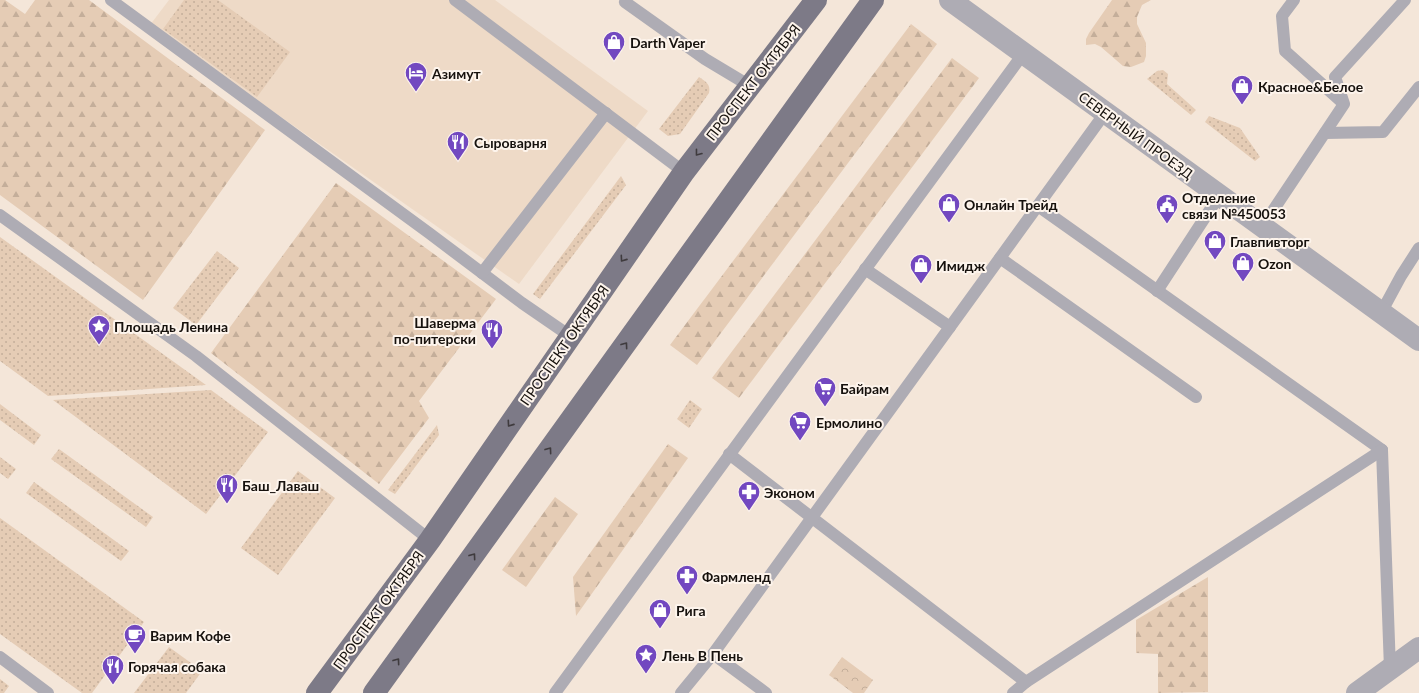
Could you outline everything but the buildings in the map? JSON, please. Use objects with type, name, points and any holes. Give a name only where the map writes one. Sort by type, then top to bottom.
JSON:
[{"type":"main road","name":"ПРОСПЕКТ ОКТЯБРЯ","points":[[317,693],[430,540],[684,172],[816,0]]},
{"type":"main road","points":[[374,693],[873,0]]},
{"type":"street","name":"СЕВЕРНЫЙ ПРОЕЗД","points":[[950,0],[1419,340]]},
{"type":"street","points":[[1357,693],[1419,648]]},
{"type":"lane","points":[[111,0],[525,306],[570,336]]},
{"type":"lane","points":[[455,0],[684,172]]},
{"type":"lane","points":[[1294,0],[1282,16],[1285,51],[1344,104]]},
{"type":"lane","points":[[1344,104],[1335,77],[1406,0]]},
{"type":"lane","points":[[624,1],[705,59],[750,86]]},
{"type":"lane","points":[[555,693],[1023,54]]},
{"type":"lane","points":[[1325,133],[1383,132],[1419,87]]},
{"type":"lane","points":[[1262,227],[1344,104]]},
{"type":"lane","points":[[482,273],[606,113]]},
{"type":"lane","points":[[681,693],[712,654],[812,518],[1105,113]]},
{"type":"lane","points":[[1157,290],[1219,196]]},
{"type":"lane","points":[[1038,206],[1382,450]]},
{"type":"lane","points":[[0,214],[196,356],[430,540]]},
{"type":"lane","points":[[1381,313],[1400,276],[1419,248]]},
{"type":"lane","points":[[1000,258],[1196,397]]},
{"type":"lane","points":[[865,269],[950,327]]},
{"type":"lane","points":[[1382,450],[1390,669]]},
{"type":"lane","points":[[1013,693],[1026,682],[1382,450]]},
{"type":"lane","points":[[729,454],[1026,682]]},
{"type":"lane","points":[[712,654],[766,693]]},
{"type":"lane","points":[[0,657],[48,693]]},
{"type":"shaded area","points":[[169,0],[495,0],[648,111],[519,284],[150,25]]},
{"type":"green space","points":[[0,0],[5,0],[25,14],[35,0],[89,0],[265,130],[143,300],[0,195]]},
{"type":"green space","points":[[184,0],[218,0],[290,52],[257,97],[163,29]]},
{"type":"green space","points":[[1112,0],[1151,0],[1142,5],[1137,17],[1137,24],[1146,43],[1146,56],[1144,62],[1131,67],[1123,66],[1101,47],[1095,44],[1086,45],[1086,39],[1089,33]]},
{"type":"green space","points":[[911,24],[937,44],[697,365],[670,345]]},
{"type":"green space","points":[[952,58],[979,78],[739,398],[712,378]]},
{"type":"green space","points":[[1163,70],[1168,74],[1167,84],[1196,110],[1191,115],[1147,79],[1157,71]]},
{"type":"green space","points":[[699,77],[708,85],[709,93],[680,134],[668,136],[659,129]]},
{"type":"green space","points":[[1209,116],[1240,128],[1260,157],[1255,161],[1205,122]]},
{"type":"green space","points":[[621,176],[626,185],[540,299],[533,294]]},
{"type":"green space","points":[[336,183],[496,299],[419,401],[429,418],[379,484],[211,353]]},
{"type":"green space","points":[[0,237],[206,385],[48,396],[0,361]]},
{"type":"green space","points":[[217,251],[239,268],[196,325],[173,308]]},
{"type":"green space","points":[[211,390],[268,432],[206,514],[53,400]]},
{"type":"green space","points":[[690,400],[702,409],[689,428],[677,419]]},
{"type":"green space","points":[[0,404],[41,435],[34,445],[0,420]]},
{"type":"green space","points":[[437,425],[439,435],[395,494],[388,490]]},
{"type":"green space","points":[[668,444],[688,458],[576,616],[573,577]]},
{"type":"green space","points":[[59,449],[153,517],[146,527],[51,459]]},
{"type":"green space","points":[[0,457],[16,469],[8,479],[0,473]]},
{"type":"green space","points":[[298,471],[335,498],[278,575],[241,548]]},
{"type":"green space","points":[[34,482],[129,551],[121,561],[26,493]]},
{"type":"green space","points":[[555,497],[578,514],[526,587],[502,570]]},
{"type":"green space","points":[[0,518],[144,622],[92,693],[82,693],[0,634]]},
{"type":"green space","points":[[1208,577],[1208,692],[1158,693],[1158,654],[1136,653],[1136,620]]},
{"type":"green space","points":[[169,647],[202,671],[186,693],[134,693]]},
{"type":"green space","points":[[842,657],[873,680],[864,693],[853,693],[829,675]]},
{"type":"green space","points":[[0,679],[9,686],[4,693],[0,693]]},
{"type":"place","name":"Darth Vaper","points":[[614,62]]},
{"type":"place","name":"Азимут","points":[[416,92]]},
{"type":"place","name":"Красное&Белое","points":[[1242,106]]},
{"type":"place","name":"Сыроварня","points":[[458,162]]},
{"type":"place","name":"Онлайн Трейд","points":[[949,224]]},
{"type":"place","name":"Отделение связи №450053","points":[[1167,224]]},
{"type":"place","name":"Главпивторг","points":[[1215,260]]},
{"type":"place","name":"Ozon","points":[[1243,282]]},
{"type":"place","name":"Имидж","points":[[921,284]]},
{"type":"place","name":"Площадь Ленина","points":[[99,346]]},
{"type":"place","name":"Шаверма по-питерски","points":[[492,350]]},
{"type":"place","name":"Байрам","points":[[825,408]]},
{"type":"place","name":"Ермолино","points":[[800,442]]},
{"type":"place","name":"Баш_Лаваш","points":[[227,504]]},
{"type":"place","name":"Эконом","points":[[749,512]]},
{"type":"place","name":"Фармленд","points":[[687,596]]},
{"type":"place","name":"Рига","points":[[660,630]]},
{"type":"place","name":"Варим Кофе","points":[[135,654]]},
{"type":"place","name":"Лень В Пень","points":[[646,674]]},
{"type":"place","name":"Горячая собака","points":[[113,686]]}]
